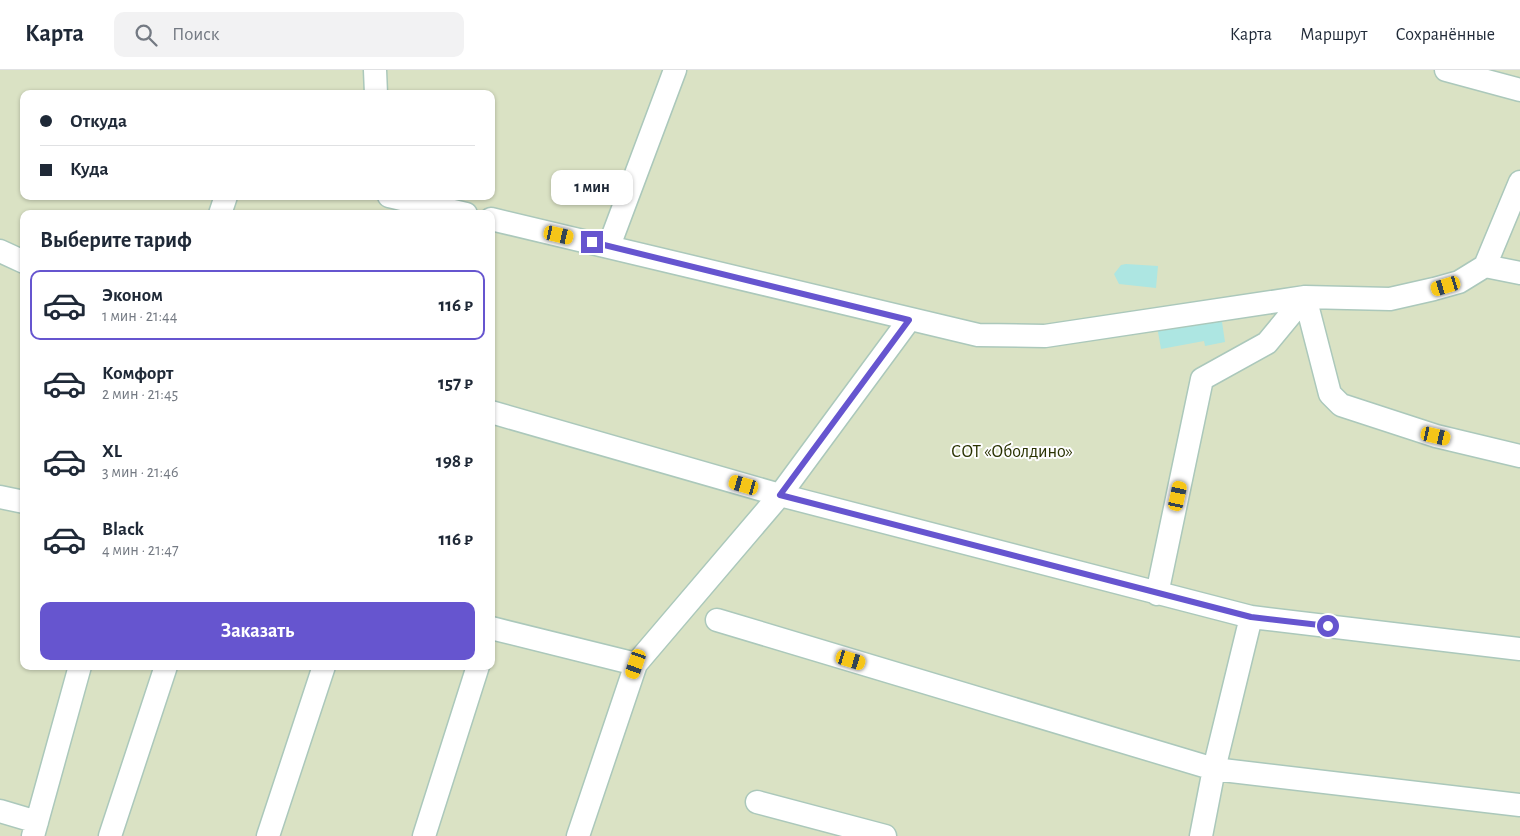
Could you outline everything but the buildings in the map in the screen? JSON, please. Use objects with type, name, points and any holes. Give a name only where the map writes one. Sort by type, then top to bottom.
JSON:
[{"type":"street","points":[[374,70],[376,90]]},
{"type":"street","points":[[609,246],[675,70]]},
{"type":"street","points":[[1446,70],[1520,90]]},
{"type":"street","points":[[495,221],[609,246],[909,320],[978,335],[1045,336],[1305,297],[1390,299],[1458,282],[1485,266],[1520,182]]},
{"type":"street","points":[[406,200],[449,210]]},
{"type":"street","points":[[0,251],[20,260]]},
{"type":"street","points":[[1485,266],[1520,273]]},
{"type":"street","points":[[1305,297],[1330,394],[1341,405],[1436,436],[1520,456]]},
{"type":"street","points":[[1158,594],[1202,379],[1267,342],[1305,297]]},
{"type":"street","points":[[578,836],[636,664],[780,495],[909,320]]},
{"type":"street","points":[[495,413],[780,495],[1251,617],[1520,649]]},
{"type":"street","points":[[0,497],[20,501]]},
{"type":"street","points":[[1200,836],[1214,769],[1251,617]]},
{"type":"street","points":[[717,620],[1214,769],[1520,805]]},
{"type":"street","points":[[495,629],[636,664]]},
{"type":"street","points":[[0,810],[35,829],[79,670]]},
{"type":"street","points":[[110,836],[165,670]]},
{"type":"street","points":[[268,836],[323,670]]},
{"type":"street","points":[[424,836],[477,670]]},
{"type":"street","points":[[757,802],[885,836]]},
{"type":"green space","name":"СОТ «Оболдино»","points":[[0,70],[1520,70],[1520,836],[0,836]]},
{"type":"route","points":[[592,242],[909,320],[780,495],[1251,617],[1328,626]]}]
